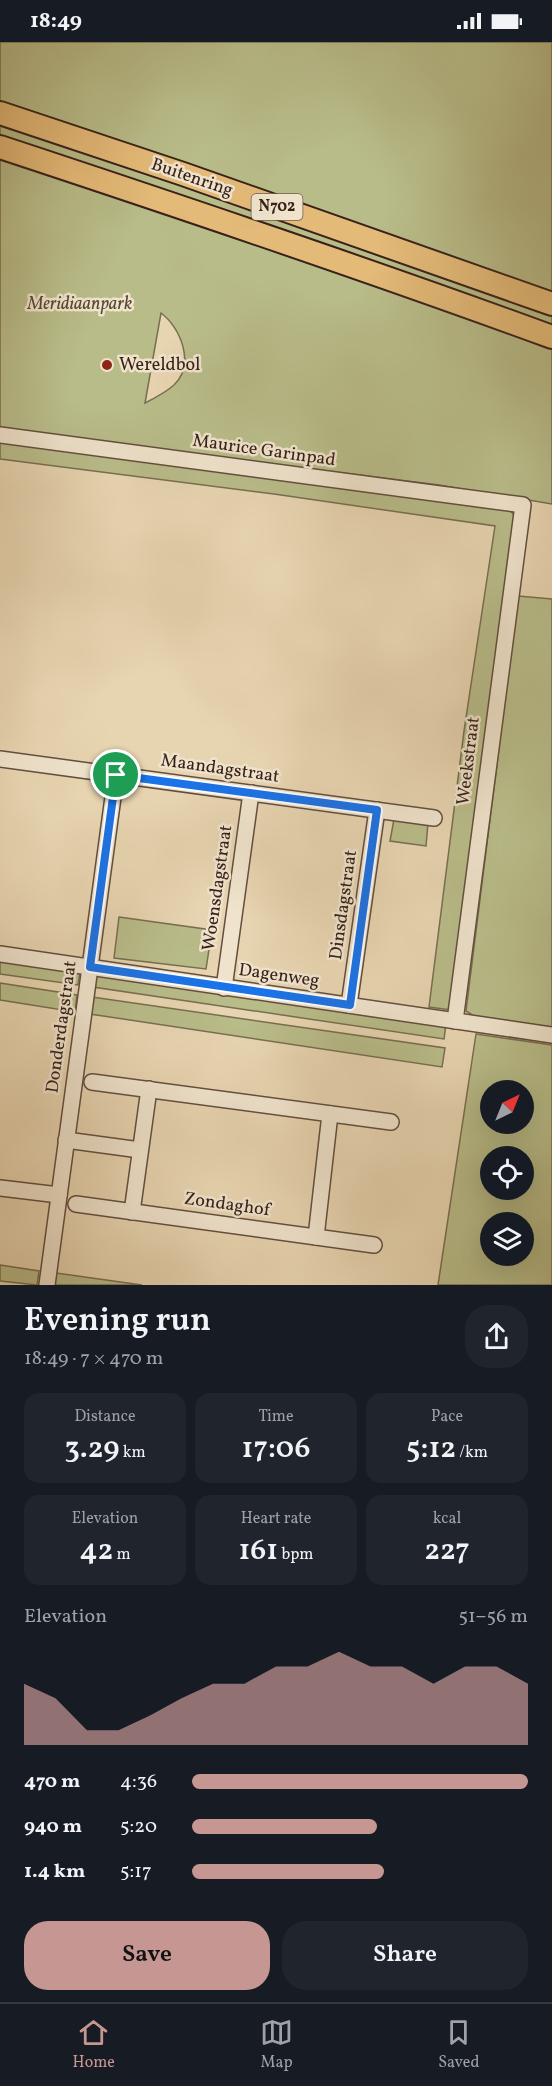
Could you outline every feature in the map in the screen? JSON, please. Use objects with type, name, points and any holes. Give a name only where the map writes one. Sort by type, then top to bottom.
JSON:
[{"type":"highway","name":"Buitenring","points":[[0,113],[183,174],[552,304]]},
{"type":"highway","name":"Buitenring","points":[[0,147],[308,250],[552,337]]},
{"type":"street","name":"Maurice Garinpad","points":[[0,435],[523,506]]},
{"type":"street","name":"Weekstraat","points":[[455,1021],[523,506]]},
{"type":"street","name":"Maandagstraat","points":[[0,759],[434,818]]},
{"type":"street","name":"Donderdagstraat","points":[[47,1285],[116,775]]},
{"type":"street","name":"Woensdagstraat","points":[[224,988],[251,793]]},
{"type":"street","name":"Dinsdagstraat","points":[[350,1005],[377,810]]},
{"type":"street","name":"Dagenweg","points":[[0,954],[552,1035]]},
{"type":"street","points":[[92,1082],[391,1122]]},
{"type":"street","points":[[132,1212],[149,1089]]},
{"type":"street","points":[[316,1237],[330,1114]]},
{"type":"street","points":[[66,1140],[140,1150]]},
{"type":"street","points":[[0,1188],[59,1195]]},
{"type":"street","name":"Zondaghof","points":[[76,1204],[374,1245]]},
{"type":"green space","points":[[0,42],[552,42],[552,292],[0,104]]},
{"type":"green space","points":[[0,119],[552,311],[552,328],[0,139]]},
{"type":"green space","name":"Meridiaanpark","points":[[0,157],[552,346],[552,504],[439,485],[138,447],[508,508],[515,516],[451,1010],[429,1007],[464,731],[495,526],[274,494],[0,459]],"holes":[[[161,313],[168,319],[183,346],[184,367],[174,385],[145,403]]]},
{"type":"green space","points":[[518,596],[552,599],[552,1027],[474,1016],[466,1011]]},
{"type":"green space","points":[[394,819],[428,823],[426,846],[390,841]]},
{"type":"green space","points":[[119,917],[212,930],[206,969],[114,958]]},
{"type":"green space","points":[[0,960],[80,972],[78,985],[0,974]]},
{"type":"green space","points":[[95,974],[446,1024],[444,1039],[93,987]]},
{"type":"green space","points":[[0,983],[77,995],[75,1012],[0,1000]]},
{"type":"green space","points":[[92,997],[445,1048],[442,1067],[90,1014]]},
{"type":"green space","points":[[476,1034],[552,1045],[552,1285],[438,1285]]},
{"type":"green space","points":[[0,1265],[39,1271],[37,1285],[0,1281]]},
{"type":"green space","points":[[56,1273],[142,1285],[53,1285]]},
{"type":"place","name":"Wereldbol","points":[[107,365]]},
{"type":"route","points":[[116,775],[377,810],[350,1005],[90,967],[116,775]]}]
